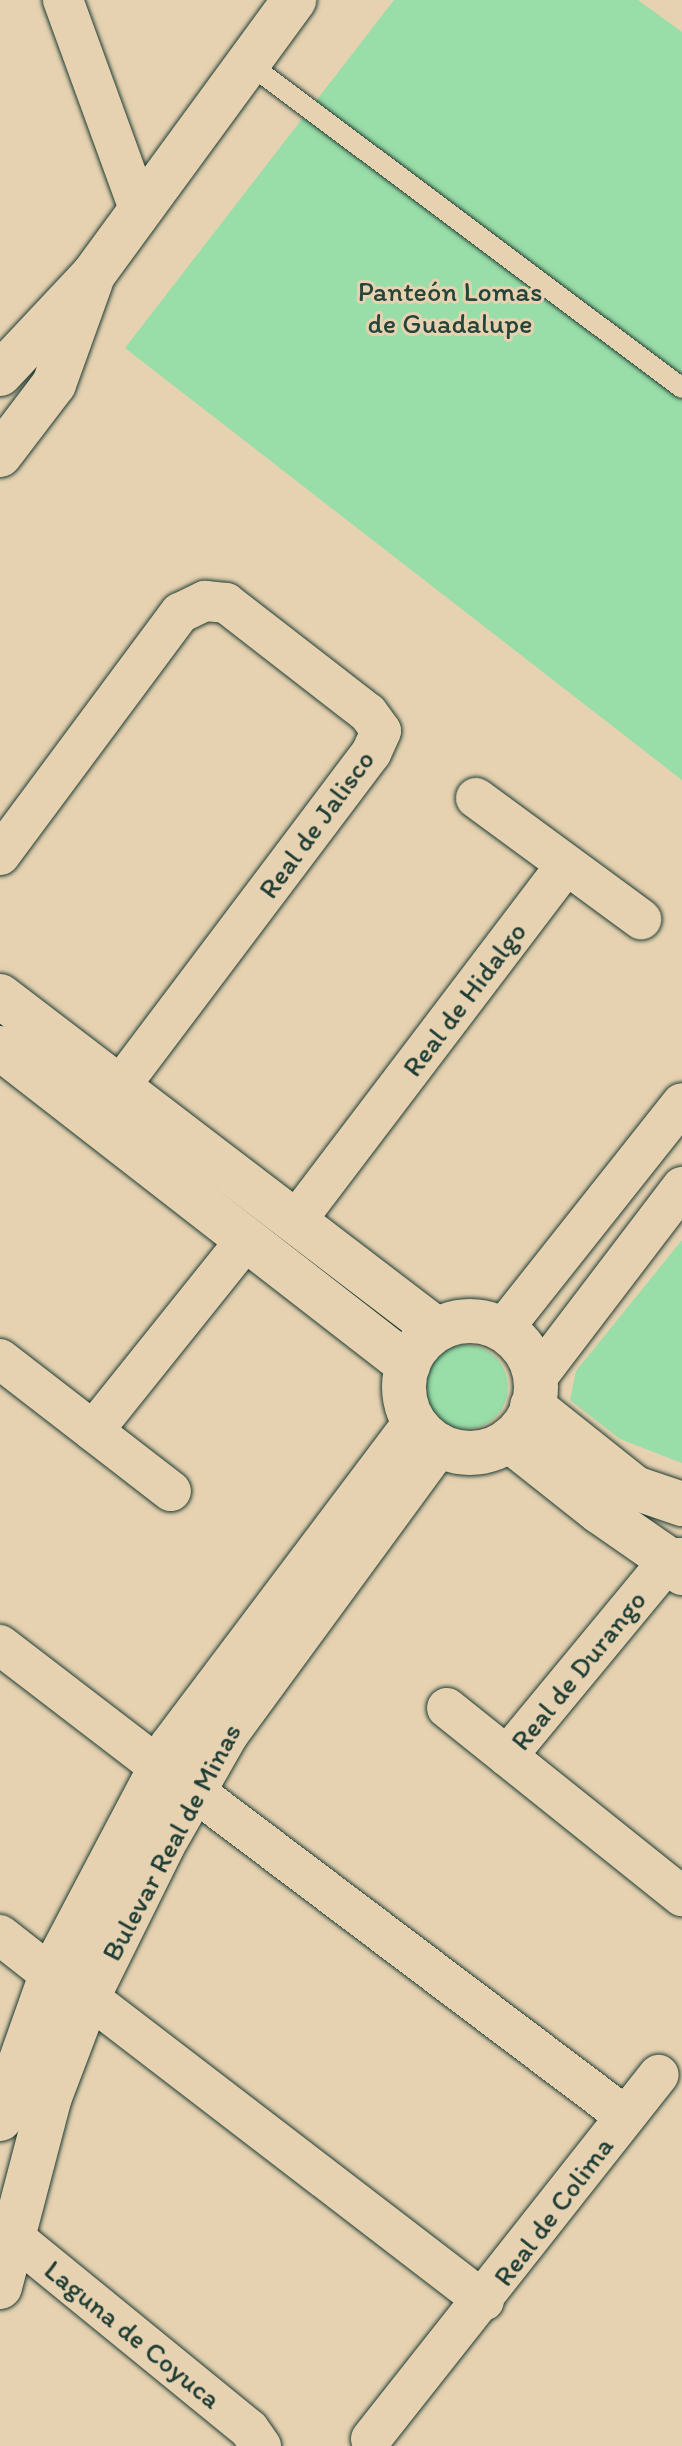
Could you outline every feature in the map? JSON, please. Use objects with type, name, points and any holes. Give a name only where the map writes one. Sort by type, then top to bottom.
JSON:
[{"type":"street","points":[[63,0],[140,211]]},
{"type":"street","points":[[0,374],[93,275],[294,0]]},
{"type":"street","points":[[0,455],[54,384],[93,275]]},
{"type":"street","name":"Real de Jalisco","points":[[0,855],[180,613],[205,601],[226,603],[368,713],[381,731],[371,753],[119,1087]]},
{"type":"street","points":[[476,798],[641,919]]},
{"type":"street","name":"Real de Hidalgo","points":[[295,1222],[565,866]]},
{"type":"street","points":[[0,996],[436,1329]]},
{"type":"street","points":[[0,1048],[408,1365]]},
{"type":"street","points":[[503,1329],[682,1103]]},
{"type":"street","points":[[678,1565],[526,1409],[525,1351],[503,1329],[470,1321],[436,1329],[408,1365],[405,1397],[426,1435],[474,1453],[526,1409],[682,1187]]},
{"type":"street","points":[[93,1431],[247,1239]]},
{"type":"street","points":[[0,1359],[171,1491]]},
{"type":"street","points":[[526,1409],[635,1488],[682,1504]]},
{"type":"street","name":"Bulevar Real de Minas","points":[[0,2287],[7,2231],[50,2097],[205,1697],[426,1435]]},
{"type":"street","name":"Real de Durango","points":[[678,1565],[507,1756],[682,1896]]},
{"type":"street","name":"Real de Colima","points":[[0,1645],[625,2116],[484,2301],[88,1997]]},
{"type":"street","points":[[447,1708],[507,1756]]},
{"type":"street","name":"Bulevar Real de Minas","points":[[0,2119],[51,1975],[176,1778]]},
{"type":"street","points":[[0,1935],[51,1975]]},
{"type":"street","points":[[625,2116],[658,2075]]},
{"type":"street","name":"Laguna de Coyuca","points":[[7,2231],[249,2429],[261,2446]]},
{"type":"street","points":[[371,2439],[484,2301]]},
{"type":"lane","points":[[248,63],[682,388]]},
{"type":"green space","name":"Panteón Lomas de Guadalupe","points":[[394,0],[638,0],[682,32],[682,780],[125,348]]},
{"type":"green space","points":[[682,1240],[682,1463],[620,1439],[570,1400],[576,1371]]},
{"type":"green space","points":[[466,1345],[482,1348],[496,1357],[505,1371],[508,1387],[505,1403],[496,1417],[482,1426],[466,1429],[450,1426],[436,1417],[427,1403],[424,1387],[427,1371],[436,1357],[450,1348]]}]
